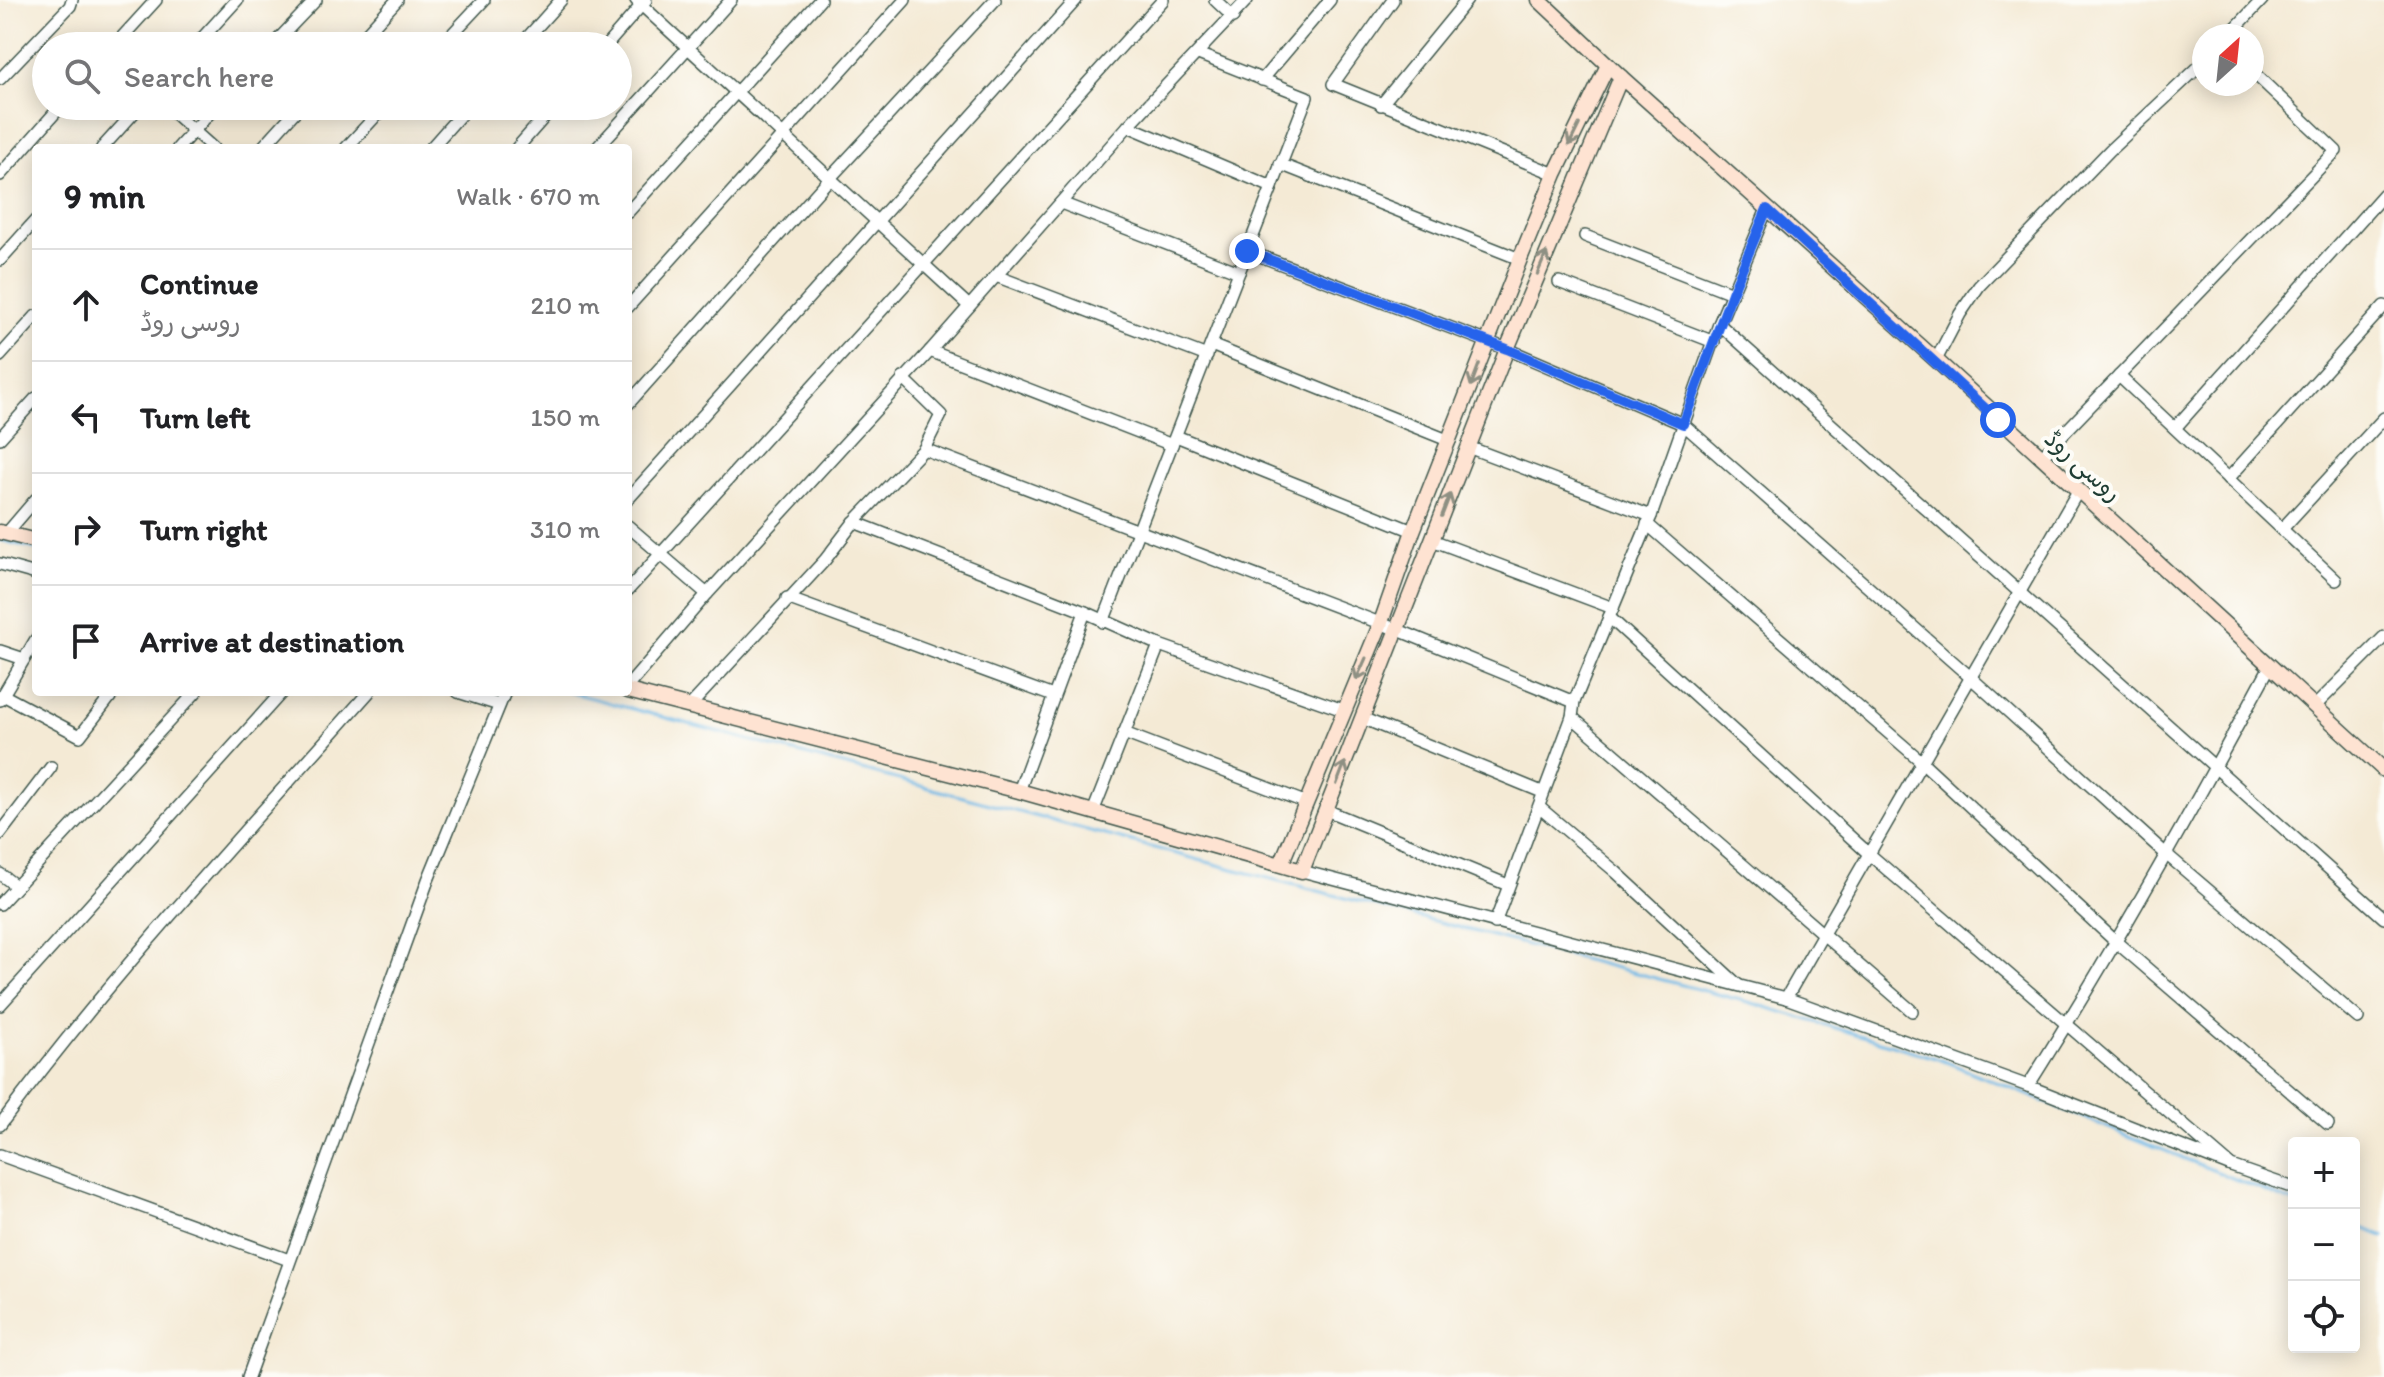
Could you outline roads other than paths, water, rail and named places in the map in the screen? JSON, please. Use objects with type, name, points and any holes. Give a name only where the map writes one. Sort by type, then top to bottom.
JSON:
[{"type":"street","points":[[127,32],[156,0]]},
{"type":"street","points":[[208,32],[237,0]]},
{"type":"street","points":[[285,32],[316,0]]},
{"type":"street","points":[[368,32],[397,0]]},
{"type":"street","points":[[454,32],[484,0]]},
{"type":"street","points":[[532,32],[561,0]]},
{"type":"street","points":[[632,110],[731,0]]},
{"type":"street","points":[[632,208],[820,0]]},
{"type":"street","points":[[632,303],[905,0]]},
{"type":"street","points":[[632,400],[830,178],[995,0]]},
{"type":"street","points":[[632,494],[1076,0]]},
{"type":"street","points":[[632,586],[1163,0]]},
{"type":"street","points":[[1215,0],[1233,17]]},
{"type":"street","points":[[632,683],[707,594],[930,351],[1128,126],[1247,0]]},
{"type":"street","points":[[1262,80],[1330,0]]},
{"type":"street","points":[[1393,0],[1333,84],[1555,174]]},
{"type":"street","points":[[1381,105],[1467,0]]},
{"type":"street","name":"روسی روڈ","points":[[1539,0],[2384,770]]},
{"type":"street","points":[[2239,24],[2262,0]]},
{"type":"street","points":[[45,32],[73,2]]},
{"type":"street","points":[[617,32],[641,2],[687,49],[969,306]]},
{"type":"street","points":[[0,79],[32,45]]},
{"type":"street","points":[[1103,622],[1307,97],[1198,54]]},
{"type":"street","points":[[1281,864],[1380,625],[1413,531],[1520,259],[1555,174],[1608,65]]},
{"type":"street","points":[[1936,360],[1979,286],[2110,150],[2192,73]]},
{"type":"street","points":[[1302,871],[1507,349],[1621,77]]},
{"type":"street","points":[[2041,457],[2336,151],[2264,83]]},
{"type":"street","points":[[0,175],[49,120]]},
{"type":"street","points":[[106,144],[127,120]]},
{"type":"street","points":[[182,120],[209,144]]},
{"type":"street","points":[[181,144],[203,120]]},
{"type":"street","points":[[266,144],[287,120]]},
{"type":"street","points":[[350,144],[372,120]]},
{"type":"street","points":[[435,144],[456,120]]},
{"type":"street","points":[[521,144],[542,120]]},
{"type":"street","points":[[601,144],[622,120]]},
{"type":"street","points":[[1128,126],[1272,187]]},
{"type":"street","points":[[1280,164],[1520,259]]},
{"type":"street","points":[[2175,428],[2384,194]]},
{"type":"street","points":[[1061,203],[1239,272]]},
{"type":"street","points":[[1495,923],[1572,717],[1574,702],[1649,520],[1719,324],[1767,209]]},
{"type":"street","points":[[0,260],[32,224]]},
{"type":"street","points":[[1585,236],[1732,293]]},
{"type":"street","points":[[1247,251],[1507,349],[1683,424],[2166,854],[2358,1018]]},
{"type":"street","points":[[996,276],[1450,441]]},
{"type":"street","points":[[1559,282],[1714,342]]},
{"type":"street","points":[[2228,479],[2384,306]]},
{"type":"street","points":[[0,356],[32,320]]},
{"type":"street","points":[[1719,324],[2384,918]]},
{"type":"street","points":[[930,351],[1413,531]]},
{"type":"street","points":[[2119,376],[2336,580]]},
{"type":"street","points":[[689,707],[825,560],[854,522],[924,449],[941,415],[903,378]]},
{"type":"street","points":[[0,438],[32,402]]},
{"type":"street","points":[[2282,529],[2384,418]]},
{"type":"street","points":[[1468,447],[1649,520],[1921,761],[2115,941],[2328,1124]]},
{"type":"street","points":[[924,449],[1398,630],[1574,702]]},
{"type":"street","points":[[1786,998],[2078,491]]},
{"type":"street","points":[[3,533],[32,503]]},
{"type":"street","points":[[854,522],[1085,612],[1159,645],[1343,710]]},
{"type":"street","points":[[632,529],[707,594]]},
{"type":"street","points":[[3,533],[32,540]]},
{"type":"street","points":[[1432,540],[1611,613],[1868,853],[2231,1166]]},
{"type":"street","points":[[0,564],[32,573]]},
{"type":"street","points":[[787,598],[1053,696]]},
{"type":"street","points":[[1019,791],[1085,612]]},
{"type":"street","points":[[2314,707],[2384,637]]},
{"type":"street","points":[[1093,812],[1159,645]]},
{"type":"street","points":[[32,646],[2,697],[80,736],[111,696]]},
{"type":"street","points":[[0,651],[24,659]]},
{"type":"street","points":[[2028,1086],[2166,854],[2270,666]]},
{"type":"street","points":[[632,689],[689,707],[1019,791],[1495,923],[1786,998],[2028,1086],[2288,1186]]},
{"type":"street","points":[[0,904],[192,696]]},
{"type":"street","points":[[0,1005],[278,696]]},
{"type":"street","points":[[0,1125],[44,1065],[162,925],[365,696]]},
{"type":"street","points":[[248,1377],[428,880],[503,698]]},
{"type":"street","points":[[1572,717],[1912,1011]]},
{"type":"street","points":[[1362,718],[1542,792]]},
{"type":"street","points":[[1124,733],[1307,803]]},
{"type":"street","points":[[0,834],[51,767]]},
{"type":"street","points":[[1539,807],[1616,872],[1739,986]]},
{"type":"street","points":[[1326,810],[1508,885]]},
{"type":"street","points":[[0,874],[16,886]]},
{"type":"street","points":[[0,1155],[289,1260]]},
{"type":"waterway","points":[[0,540],[32,548]]},
{"type":"waterway","points":[[584,696],[1752,1003],[1939,1059],[2288,1201]]},
{"type":"waterway","points":[[2360,1227],[2384,1236]]}]
